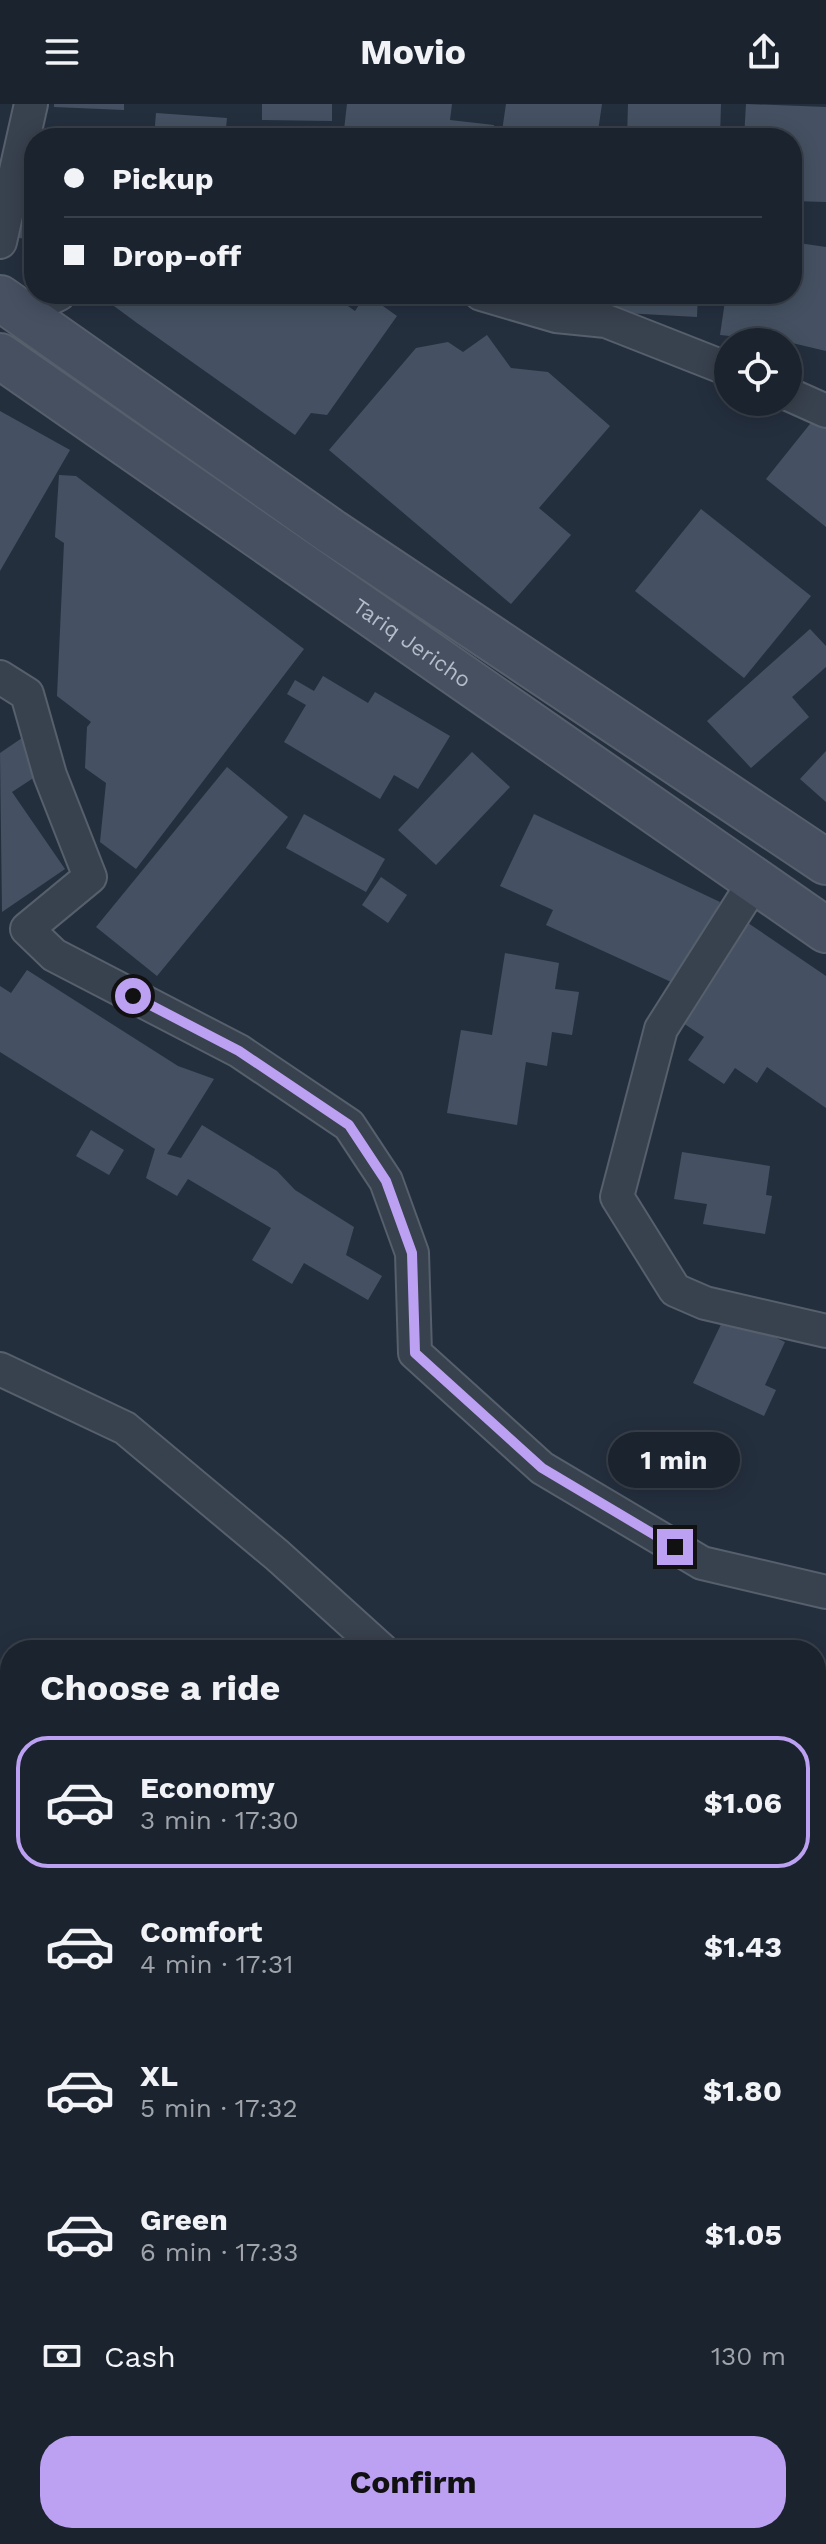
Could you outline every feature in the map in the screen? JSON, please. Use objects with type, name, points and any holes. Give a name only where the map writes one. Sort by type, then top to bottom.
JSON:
[{"type":"main road","points":[[32,304],[332,532],[826,862]]},
{"type":"main road","name":"Tariq Jericho","points":[[0,356],[826,930]]},
{"type":"street","points":[[26,128],[31,104]]},
{"type":"street","points":[[0,242],[24,135]]},
{"type":"street","points":[[515,304],[556,316],[606,321],[714,363]]},
{"type":"street","points":[[802,400],[826,411]]},
{"type":"street","points":[[0,677],[27,694],[50,775],[90,877],[27,929],[54,955],[239,1051],[349,1125],[386,1181],[412,1253],[415,1353],[542,1468],[702,1563],[826,1592]]},
{"type":"street","points":[[755,881],[661,1029],[617,1197],[675,1290],[705,1303],[826,1331]]},
{"type":"street","points":[[0,1369],[125,1428],[277,1555],[371,1640]]},
{"type":"building","points":[[54,104],[124,104],[124,110],[54,107]]},
{"type":"building","points":[[262,104],[332,104],[332,121],[262,120]]},
{"type":"building","points":[[347,104],[452,104],[450,120],[494,125],[494,128],[344,128]]},
{"type":"building","points":[[506,104],[602,104],[598,128],[502,128]]},
{"type":"building","points":[[628,104],[721,104],[720,128],[627,128]]},
{"type":"building","points":[[746,104],[826,107],[826,202],[802,201],[802,128],[745,128]]},
{"type":"building","points":[[156,113],[227,118],[226,128],[155,128]]},
{"type":"building","points":[[24,200],[24,238],[17,238]]},
{"type":"building","points":[[802,243],[826,247],[826,351],[802,345],[802,328],[721,328],[725,304],[802,304]]},
{"type":"building","points":[[111,304],[345,304],[355,311],[360,304],[380,304],[397,316],[327,415],[311,413],[295,435]]},
{"type":"building","points":[[605,304],[698,304],[697,317],[605,312]]},
{"type":"building","points":[[487,335],[511,368],[548,372],[610,426],[539,508],[571,535],[511,604],[329,450],[416,348],[448,342],[463,352]]},
{"type":"building","points":[[0,411],[70,450],[0,571]]},
{"type":"building","points":[[814,419],[826,429],[826,527],[766,479]]},
{"type":"building","points":[[59,475],[76,476],[304,649],[136,869],[100,842],[106,783],[85,768],[87,727],[91,722],[57,696],[64,543],[55,537]]},
{"type":"building","points":[[701,509],[811,596],[744,678],[635,591]]},
{"type":"building","points":[[810,629],[826,646],[826,667],[792,697],[809,717],[751,768],[707,721]]},
{"type":"building","points":[[323,676],[368,703],[375,692],[450,736],[418,789],[394,775],[380,799],[284,742],[306,705],[287,694],[295,680],[314,691]]},
{"type":"building","points":[[22,738],[44,771],[12,792],[65,869],[2,912],[0,753]]},
{"type":"building","points":[[826,751],[826,802],[800,779]]},
{"type":"building","points":[[472,752],[510,787],[436,865],[398,830]]},
{"type":"building","points":[[227,767],[288,817],[157,976],[96,927]]},
{"type":"building","points":[[304,814],[385,859],[366,892],[286,848]]},
{"type":"building","points":[[534,814],[720,902],[680,986],[546,925],[553,910],[500,886]]},
{"type":"building","points":[[381,877],[407,895],[388,923],[362,905]]},
{"type":"building","points":[[748,923],[826,976],[826,1108],[767,1067],[757,1083],[735,1068],[724,1084],[688,1060],[704,1037],[680,1021]]},
{"type":"building","points":[[505,953],[559,963],[555,989],[579,992],[572,1035],[552,1032],[547,1066],[526,1062],[517,1125],[447,1113],[461,1030],[492,1035]]},
{"type":"building","points":[[27,970],[178,1066],[214,1079],[167,1154],[181,1158],[202,1125],[277,1171],[295,1190],[354,1227],[346,1255],[382,1276],[368,1300],[304,1263],[292,1284],[252,1260],[271,1228],[188,1179],[177,1196],[146,1178],[155,1149],[0,1052],[0,986],[11,993]]},
{"type":"building","points":[[91,1130],[124,1150],[109,1175],[76,1156]]},
{"type":"building","points":[[682,1152],[770,1166],[766,1195],[772,1196],[765,1234],[703,1224],[707,1204],[674,1199]]},
{"type":"building","points":[[726,1314],[785,1342],[765,1385],[776,1390],[764,1416],[693,1383]]},
{"type":"route","points":[[133,996],[239,1051],[349,1125],[386,1181],[412,1253],[415,1353],[542,1468],[675,1547]]}]
